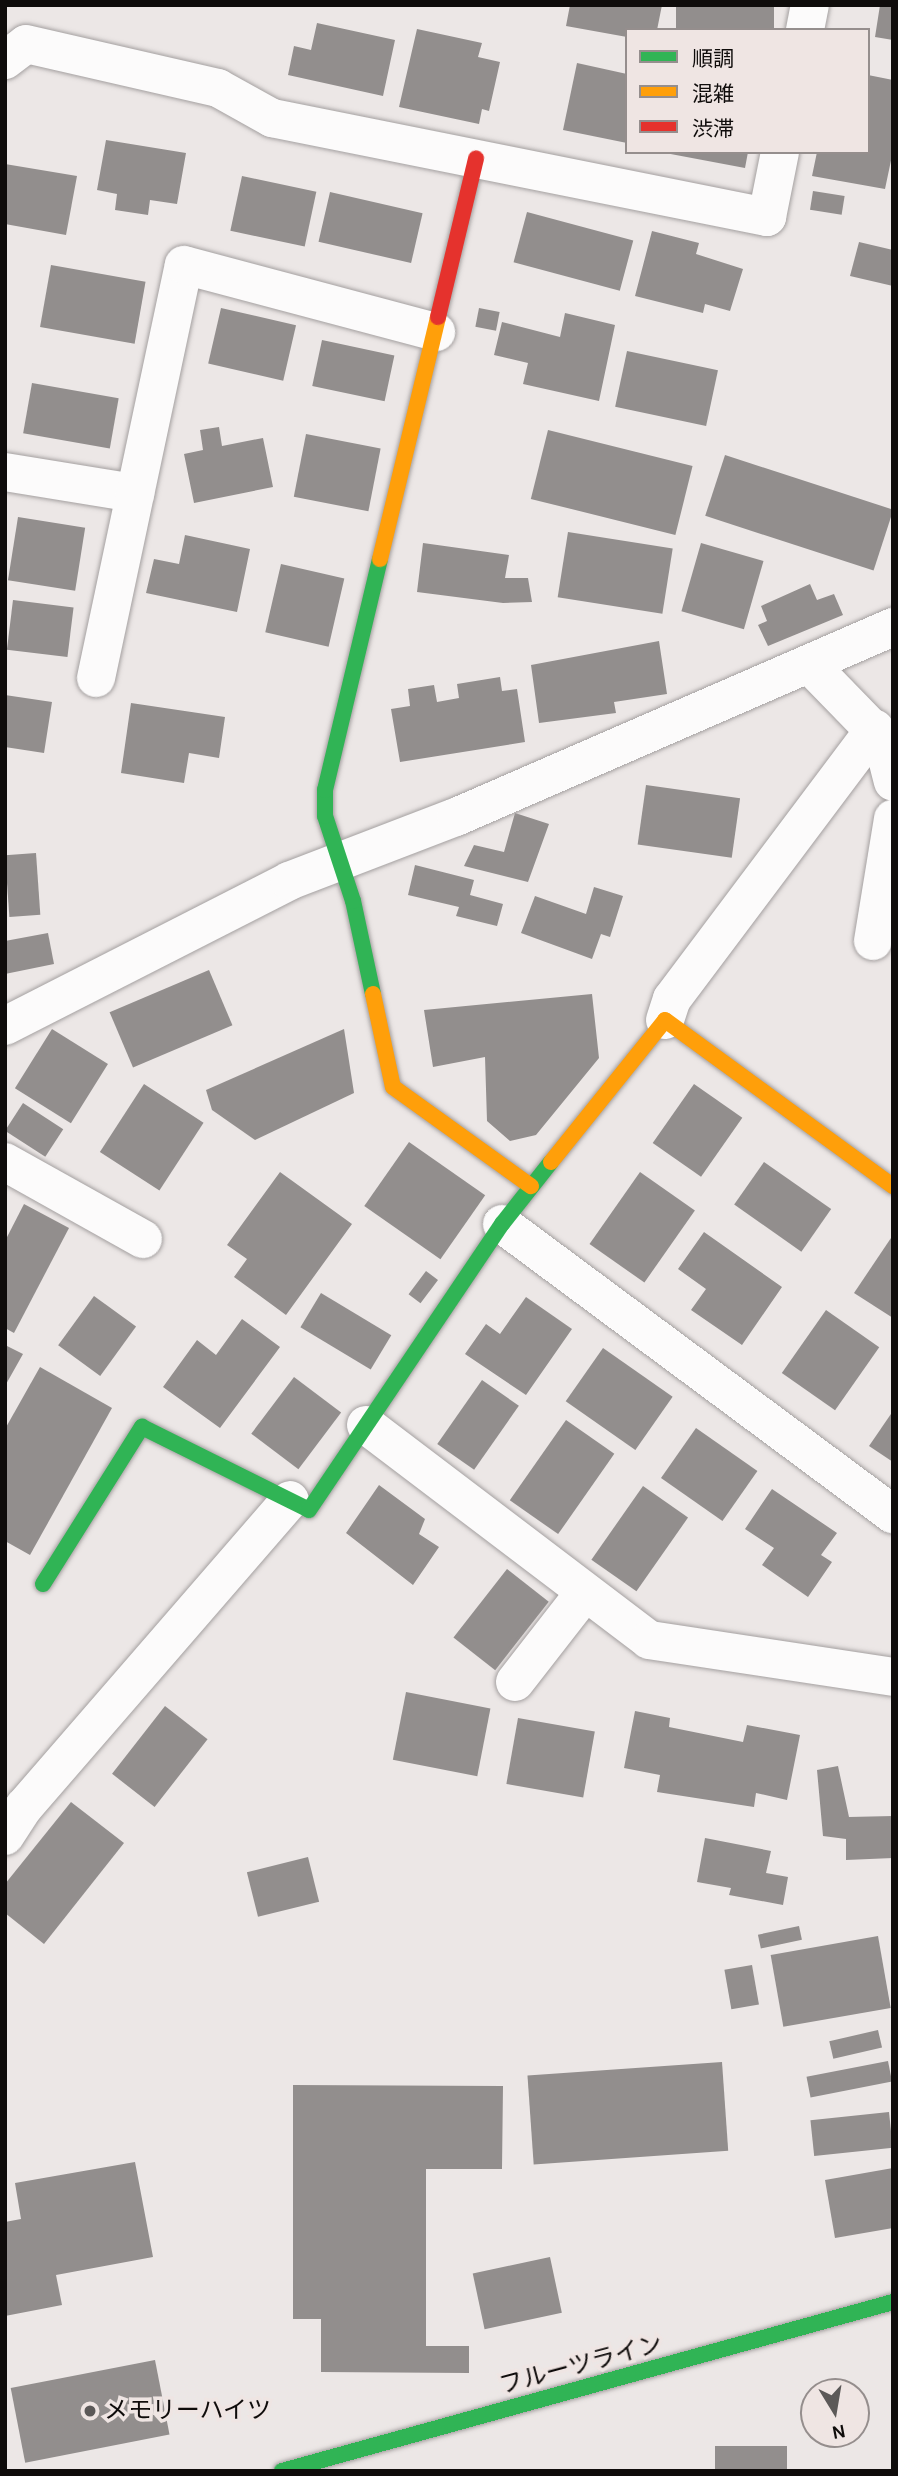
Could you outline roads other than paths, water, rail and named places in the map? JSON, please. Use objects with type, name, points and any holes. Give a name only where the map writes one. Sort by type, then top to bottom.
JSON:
[{"type":"street","points":[[805,28],[810,5]]},
{"type":"street","points":[[5,60],[26,44],[218,88],[272,118],[767,217],[780,154]]},
{"type":"street","points":[[476,159],[325,790],[325,816],[337,862],[353,901],[393,1087],[531,1186]]},
{"type":"street","points":[[96,678],[184,265],[436,332]]},
{"type":"street","points":[[5,472],[135,493]]},
{"type":"street","points":[[5,1026],[277,887],[456,817],[893,627]]},
{"type":"street","points":[[809,664],[875,729],[882,739],[893,782]]},
{"type":"street","points":[[43,1584],[142,1427],[309,1510],[502,1224],[665,1020],[672,999],[875,729]]},
{"type":"street","points":[[873,941],[893,819]]},
{"type":"street","points":[[665,1020],[893,1186]]},
{"type":"street","points":[[5,1162],[143,1240]]},
{"type":"street","points":[[502,1224],[893,1514]]},
{"type":"street","points":[[366,1425],[649,1640],[893,1677]]},
{"type":"street","points":[[5,1836],[24,1807],[290,1500]]},
{"type":"street","points":[[515,1682],[585,1592]]},
{"type":"street","name":"フルーツライン","points":[[282,2471],[893,2302]]},
{"type":"place","name":"メモリーハイツ","points":[[90,2411]]}]
